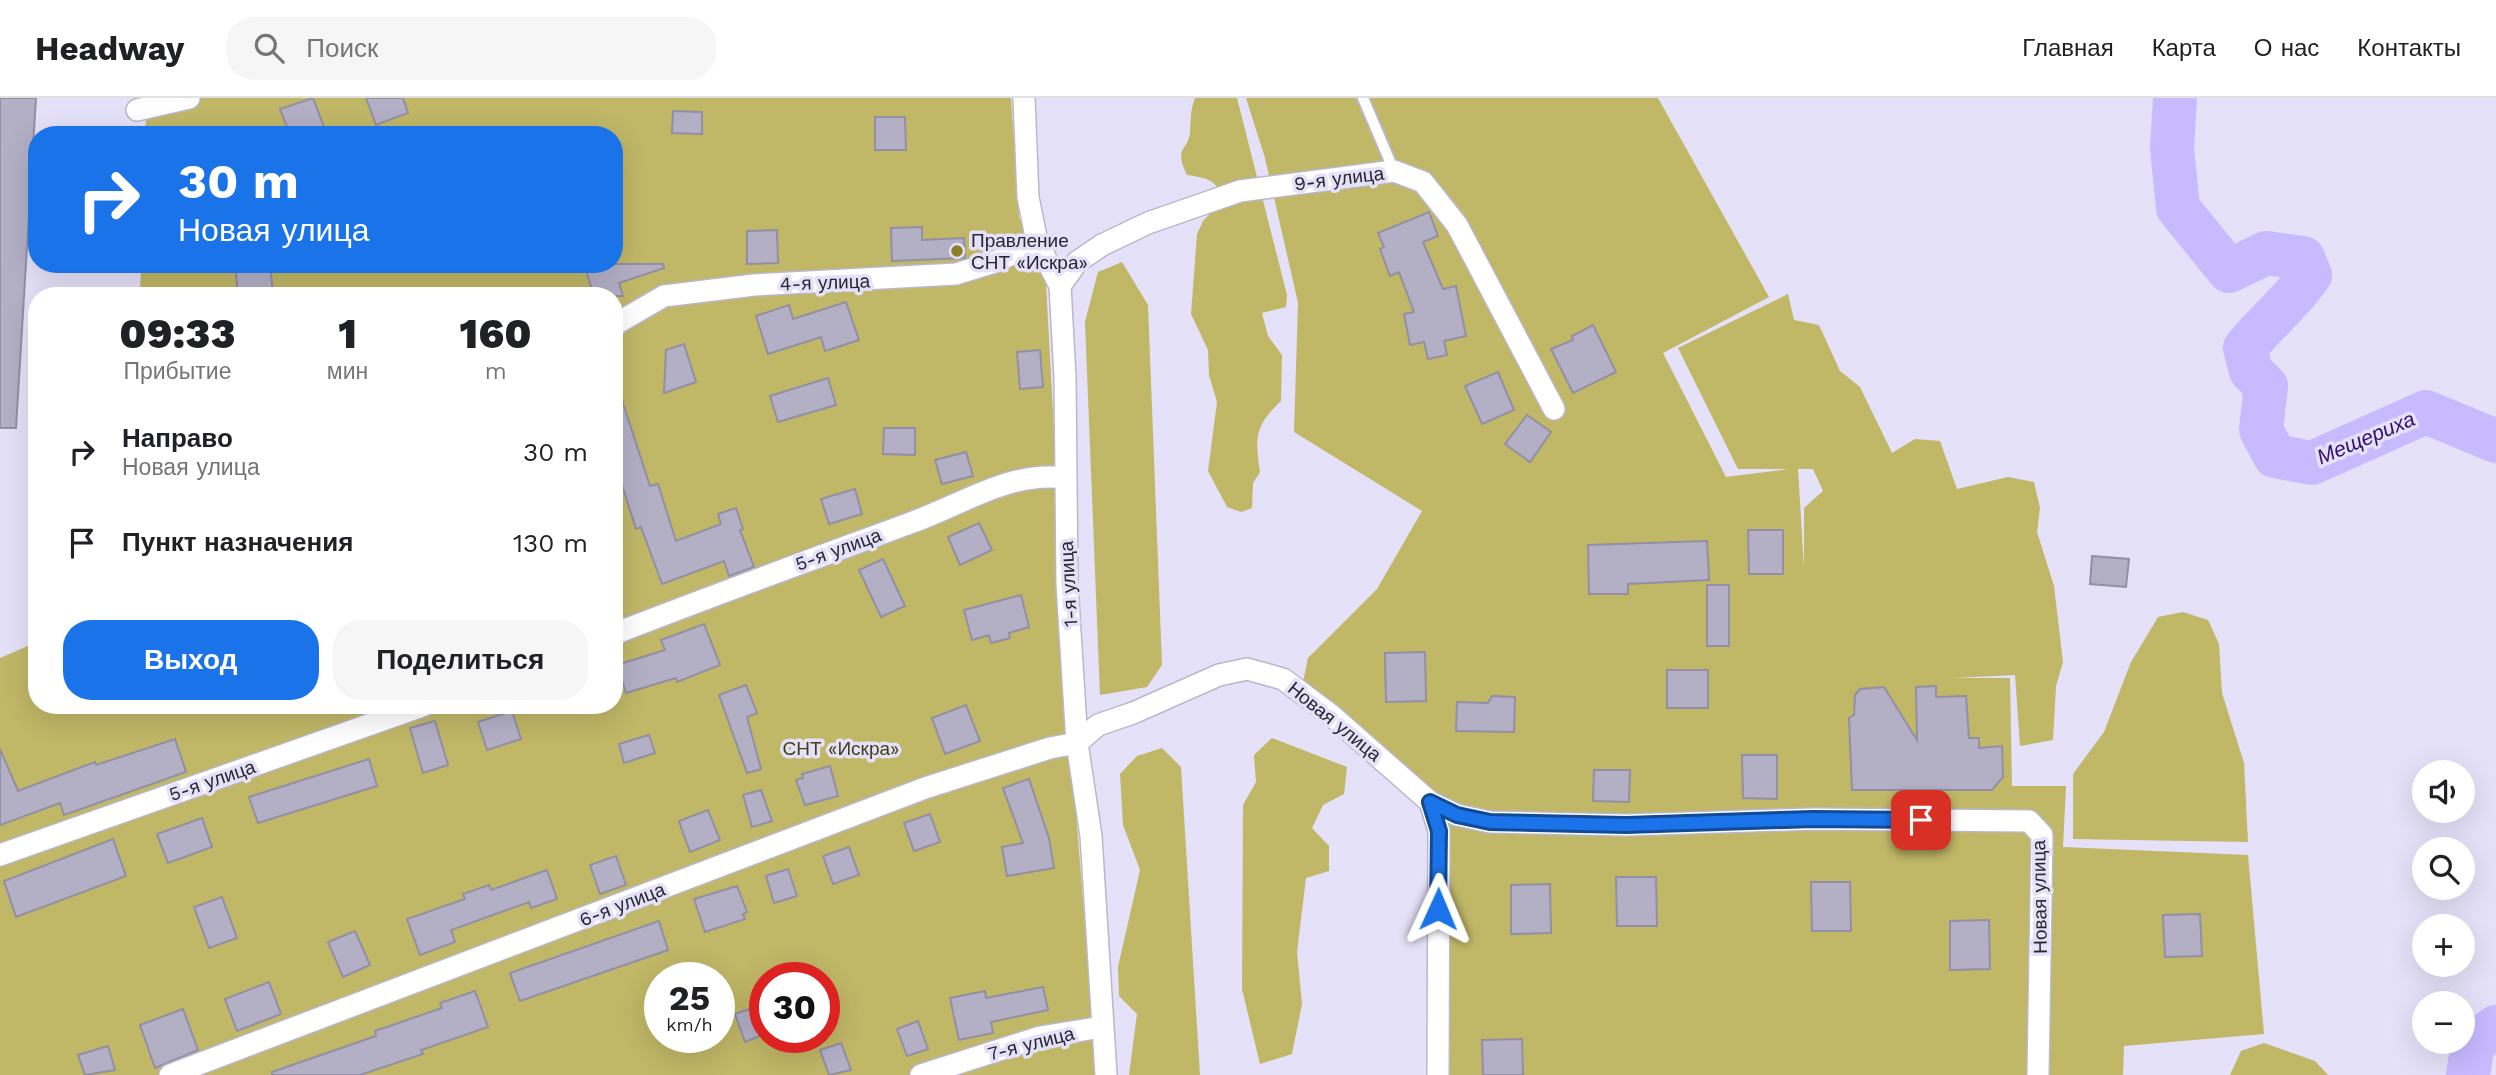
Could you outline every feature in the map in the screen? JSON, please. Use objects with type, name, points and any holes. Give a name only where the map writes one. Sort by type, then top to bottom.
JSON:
[{"type":"street","points":[[137,110],[190,98]]},
{"type":"street","name":"1-я улица","points":[[1024,98],[1028,197],[1037,242],[1060,286],[1065,377],[1064,478],[1077,743],[1091,836],[1106,1075]]},
{"type":"street","name":"9-я улица","points":[[1060,286],[1077,262],[1102,245],[1148,223],[1240,191],[1394,171],[1423,183],[1457,225],[1554,409]]},
{"type":"street","name":"4-я улица","points":[[623,321],[664,296],[754,285],[956,274],[995,262],[1037,242]]},
{"type":"street","name":"5-я улица","points":[[623,630],[733,586],[933,515],[1020,478],[1044,475],[1064,478]]},
{"type":"street","name":"Новая улица","points":[[1077,743],[1098,725],[1133,713],[1219,675],[1247,669],[1283,679],[1331,715],[1430,802],[1457,815],[1490,822],[1567,825],[1813,819],[2029,821],[2042,835],[2038,1075]]},
{"type":"street","name":"5-я улица","points":[[0,855],[400,714]]},
{"type":"street","name":"6-я улица","points":[[170,1075],[925,788],[1050,748],[1077,743]]},
{"type":"street","points":[[1430,802],[1439,831],[1438,1075]]},
{"type":"street","name":"7-я улица","points":[[921,1075],[1040,1037],[1102,1027]]},
{"type":"lane","points":[[1363,98],[1394,171]]},
{"type":"green space","name":"СНТ «Искра»","points":[[147,98],[1011,98],[1019,217],[1046,283],[1072,763],[1097,1075],[0,1075],[0,658],[28,646],[28,714],[623,714],[623,287],[140,287],[141,273],[623,273],[623,126],[145,126]]},
{"type":"green space","points":[[1195,98],[1237,98],[1287,295],[1286,307],[1262,313],[1268,336],[1282,355],[1281,401],[1266,418],[1258,433],[1260,472],[1253,483],[1252,508],[1241,512],[1227,507],[1208,471],[1217,402],[1209,375],[1208,350],[1191,314],[1197,234],[1203,221],[1222,201],[1218,188],[1210,181],[1187,175],[1181,159],[1182,150],[1189,138]]},
{"type":"green space","points":[[1246,98],[1658,98],[1769,297],[1663,353],[1726,477],[1789,469],[1738,469],[1678,348],[1788,294],[1794,320],[1819,325],[1840,371],[1860,387],[1892,453],[1915,439],[1940,441],[1957,489],[2008,477],[2034,482],[2040,508],[2037,532],[2054,586],[2063,662],[2056,686],[2053,740],[2020,746],[2015,675],[1954,678],[2010,678],[2012,786],[2066,786],[2063,847],[2248,855],[2264,1034],[2124,1046],[2123,1075],[1430,1075],[1434,814],[1299,701],[1308,658],[1377,589],[1422,511],[1294,432],[1298,303],[1265,158]],"holes":[[[1798,469],[1813,469],[1823,491],[1804,508],[1804,568]]]},
{"type":"green space","points":[[1122,262],[1148,305],[1162,665],[1147,687],[1100,695],[1085,322],[1098,272]]},
{"type":"green space","points":[[2183,612],[2208,620],[2219,644],[2222,693],[2244,763],[2248,842],[2073,839],[2073,774],[2104,732],[2131,662],[2158,617]]},
{"type":"green space","points":[[1272,738],[1347,767],[1344,794],[1323,805],[1312,828],[1329,846],[1329,871],[1306,878],[1297,952],[1302,1004],[1292,1054],[1260,1064],[1242,989],[1243,805],[1256,782],[1254,755]]},
{"type":"green space","points":[[1162,748],[1181,767],[1200,1075],[1129,1075],[1137,1014],[1119,996],[1118,967],[1140,870],[1123,825],[1120,774],[1137,756]]},
{"type":"green space","points":[[2264,1043],[2315,1061],[2328,1075],[2230,1075],[2241,1051]]},
{"type":"building","points":[[0,98],[36,98],[34,126],[28,126],[28,230],[16,428],[0,428]]},
{"type":"building","points":[[313,98],[324,126],[287,126],[280,109]]},
{"type":"building","points":[[366,98],[403,98],[408,113],[376,125]]},
{"type":"building","points":[[673,111],[702,112],[702,134],[672,133]]},
{"type":"building","points":[[875,117],[905,117],[906,150],[875,150]]},
{"type":"building","points":[[1429,212],[1438,236],[1423,242],[1443,289],[1456,286],[1466,336],[1444,341],[1447,355],[1428,359],[1424,342],[1410,345],[1404,314],[1414,312],[1399,272],[1390,276],[1380,249],[1384,247],[1378,233]]},
{"type":"building","points":[[922,227],[922,240],[964,238],[965,258],[892,261],[891,228]]},
{"type":"building","points":[[777,230],[778,263],[747,264],[747,231]]},
{"type":"building","points":[[623,264],[663,264],[664,268],[619,283],[620,287],[591,287],[587,273],[623,273]]},
{"type":"building","points":[[236,273],[271,273],[272,287],[237,287]]},
{"type":"building","points":[[846,302],[859,340],[825,351],[821,337],[768,354],[756,316],[789,305],[793,319]]},
{"type":"building","points":[[1593,325],[1616,372],[1573,393],[1551,349],[1573,340],[1572,336]]},
{"type":"building","points":[[684,344],[696,382],[664,393],[666,350]]},
{"type":"building","points":[[1040,350],[1043,387],[1020,389],[1017,352]]},
{"type":"building","points":[[1498,372],[1514,410],[1482,424],[1465,386]]},
{"type":"building","points":[[828,378],[836,405],[778,422],[770,396]]},
{"type":"building","points":[[623,403],[650,486],[658,484],[676,541],[721,524],[718,514],[736,508],[743,529],[740,530],[754,567],[729,576],[724,561],[662,584],[641,527],[636,529],[623,488]]},
{"type":"building","points":[[1527,415],[1551,432],[1530,462],[1505,444]]},
{"type":"building","points":[[884,428],[915,428],[915,455],[883,454]]},
{"type":"building","points":[[966,452],[973,476],[942,484],[935,460]]},
{"type":"building","points":[[855,489],[862,514],[829,524],[821,499]]},
{"type":"building","points":[[979,523],[992,550],[960,565],[948,537]]},
{"type":"building","points":[[1748,530],[1783,530],[1783,574],[1749,574]]},
{"type":"building","points":[[1707,541],[1709,580],[1628,584],[1628,594],[1589,594],[1588,545]]},
{"type":"building","points":[[2092,556],[2129,559],[2126,587],[2090,584]]},
{"type":"building","points":[[883,559],[905,606],[881,617],[859,570]]},
{"type":"building","points":[[1707,585],[1729,585],[1729,646],[1707,646]]},
{"type":"building","points":[[1021,595],[1029,627],[1009,633],[1010,638],[991,643],[989,635],[972,640],[964,610]]},
{"type":"building","points":[[704,624],[720,665],[677,682],[676,678],[626,693],[623,663],[665,650],[661,640]]},
{"type":"building","points":[[1425,652],[1426,701],[1386,702],[1385,653]]},
{"type":"building","points":[[1667,670],[1708,670],[1708,708],[1667,708]]},
{"type":"building","points":[[746,685],[757,713],[747,717],[761,769],[747,773],[719,695]]},
{"type":"building","points":[[1936,686],[1936,697],[1966,696],[1969,738],[1979,738],[1979,748],[2002,746],[2003,777],[1992,790],[1852,790],[1849,718],[1854,715],[1855,695],[1860,689],[1884,687],[1917,740],[1916,687]]},
{"type":"building","points":[[1492,696],[1515,697],[1514,732],[1456,731],[1457,702],[1488,703]]},
{"type":"building","points":[[966,705],[980,741],[945,754],[932,718]]},
{"type":"building","points":[[503,714],[513,714],[521,739],[487,750],[478,722]]},
{"type":"building","points":[[435,721],[448,765],[423,773],[410,728]]},
{"type":"building","points":[[649,735],[655,753],[624,763],[619,744]]},
{"type":"building","points":[[175,739],[186,772],[64,815],[60,803],[0,825],[0,749],[18,791],[95,762],[96,765]]},
{"type":"building","points":[[1742,755],[1777,755],[1777,799],[1743,798]]},
{"type":"building","points":[[369,759],[377,786],[258,823],[249,797]]},
{"type":"building","points":[[830,766],[838,796],[805,805],[796,780],[803,778],[802,774]]},
{"type":"building","points":[[1594,770],[1630,770],[1629,802],[1593,801]]},
{"type":"building","points":[[1029,779],[1049,838],[1054,868],[1007,876],[1002,847],[1023,843],[1003,788]]},
{"type":"building","points":[[761,790],[772,821],[752,827],[743,795]]},
{"type":"building","points":[[708,810],[720,840],[690,852],[679,821]]},
{"type":"building","points":[[930,814],[940,842],[914,851],[904,823]]},
{"type":"building","points":[[202,818],[212,847],[168,863],[157,834]]},
{"type":"building","points":[[113,839],[126,876],[16,917],[4,881]]},
{"type":"building","points":[[849,847],[859,875],[833,884],[823,856]]},
{"type":"building","points":[[616,856],[626,885],[600,894],[590,865]]},
{"type":"building","points":[[788,869],[797,896],[774,903],[766,876]]},
{"type":"building","points":[[547,870],[557,899],[531,908],[529,902],[451,930],[455,942],[420,955],[407,919],[465,899],[463,894],[489,885],[491,890]]},
{"type":"building","points":[[1616,877],[1656,877],[1657,926],[1617,926]]},
{"type":"building","points":[[1811,882],[1850,882],[1851,931],[1812,931]]},
{"type":"building","points":[[1550,884],[1551,933],[1511,934],[1511,885]]},
{"type":"building","points":[[737,886],[747,912],[743,914],[745,919],[705,932],[694,899]]},
{"type":"building","points":[[222,897],[237,938],[209,948],[194,907]]},
{"type":"building","points":[[2200,914],[2202,956],[2165,957],[2163,915]]},
{"type":"building","points":[[1989,920],[1990,969],[1950,970],[1950,921]]},
{"type":"building","points":[[659,921],[668,950],[520,1001],[510,973]]},
{"type":"building","points":[[355,931],[370,965],[343,977],[328,942]]},
{"type":"building","points":[[269,982],[281,1014],[237,1031],[225,999]]},
{"type":"building","points":[[1043,987],[1048,1010],[991,1022],[993,1033],[959,1040],[950,998],[985,991],[986,998]]},
{"type":"building","points":[[475,991],[488,1027],[421,1050],[423,1054],[360,1075],[272,1075],[272,1072],[376,1036],[375,1031],[442,1008],[440,1003]]},
{"type":"building","points":[[183,1009],[198,1050],[155,1068],[140,1025]]},
{"type":"building","points":[[749,1009],[749,1040],[745,1042],[735,1014]]},
{"type":"building","points":[[918,1021],[928,1049],[907,1056],[897,1029]]},
{"type":"building","points":[[1522,1039],[1523,1075],[1483,1075],[1482,1040]]},
{"type":"building","points":[[840,1043],[851,1070],[829,1075],[821,1053],[840,1053]]},
{"type":"building","points":[[108,1046],[115,1070],[85,1075],[78,1055]]},
{"type":"waterway","name":"Мещериха","points":[[2175,98],[2172,148],[2178,208],[2229,271],[2266,253],[2303,258],[2310,275],[2245,348],[2251,371],[2266,386],[2261,430],[2275,456],[2312,463],[2426,412],[2496,441]]},
{"type":"waterway","name":"Мещериха","points":[[2468,1075],[2473,1043],[2496,1027]]},
{"type":"place","name":"Правление СНТ «Искра»","points":[[957,251]]},
{"type":"route","points":[[1438,909],[1439,831],[1430,802],[1457,815],[1490,822],[1567,825],[1813,819],[1921,820]]}]
